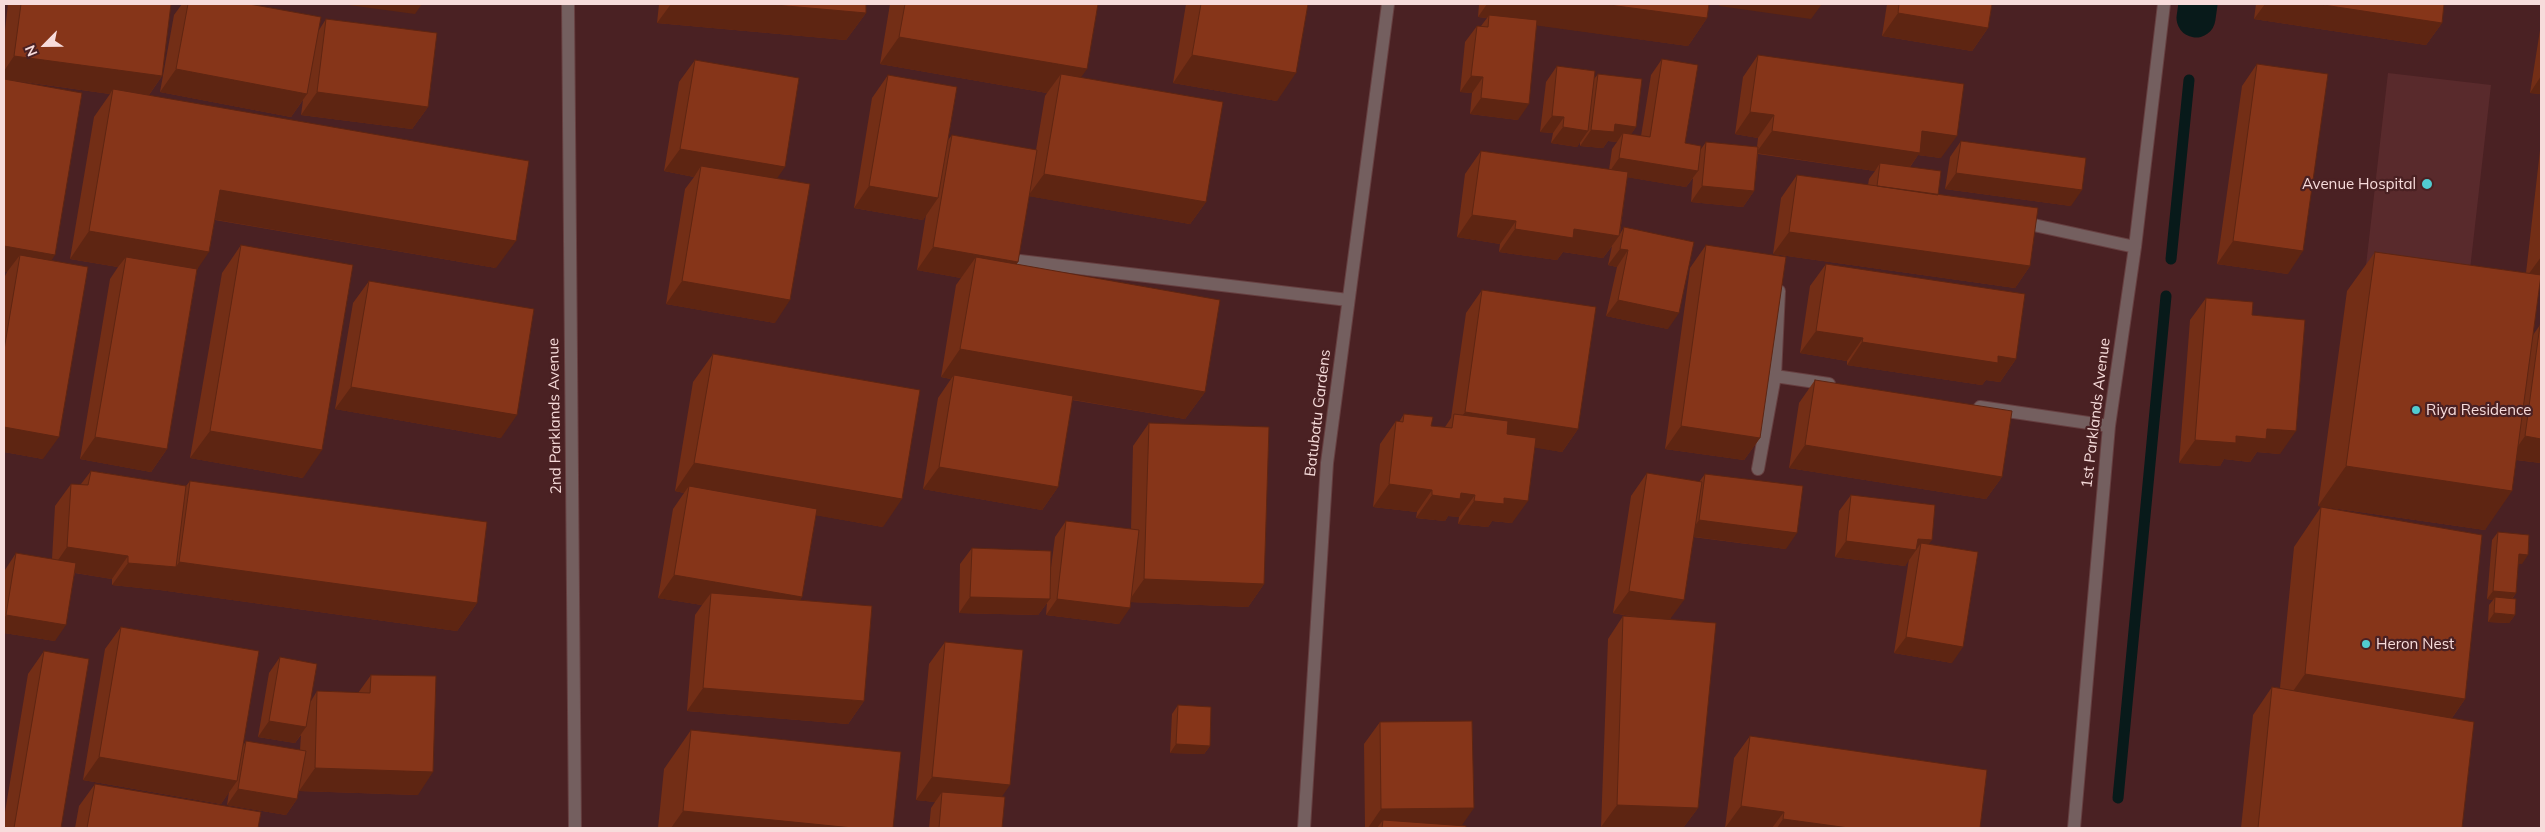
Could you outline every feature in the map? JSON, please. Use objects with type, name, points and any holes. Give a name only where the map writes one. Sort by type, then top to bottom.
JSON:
[{"type":"street","name":"2nd Parklands Avenue","points":[[568,4],[575,828]]},
{"type":"street","name":"Batubatu Gardens","points":[[1304,828],[1327,463],[1388,4]]},
{"type":"street","name":"1st Parklands Avenue","points":[[2074,828],[2108,426],[2135,247],[2164,4]]},
{"type":"street","points":[[2008,220],[2135,247]]},
{"type":"street","points":[[1020,261],[1348,300]]},
{"type":"street","points":[[1758,469],[1775,376],[1780,284]]},
{"type":"street","points":[[1775,376],[1844,386]]},
{"type":"street","points":[[1971,405],[2108,426]]},
{"type":"shaded area","name":"Avenue Hospital","points":[[2388,73],[2491,85],[2468,287],[2364,283]]},
{"type":"building","points":[[21,4],[171,4],[162,76],[14,56]]},
{"type":"building","points":[[188,4],[249,4],[321,17],[307,94],[176,69]]},
{"type":"building","points":[[764,4],[866,4],[866,13]]},
{"type":"building","points":[[905,4],[1098,4],[1087,69],[899,37]]},
{"type":"building","points":[[1201,4],[1308,4],[1296,73],[1192,55]]},
{"type":"building","points":[[1602,4],[1709,4],[1707,18]]},
{"type":"building","points":[[1899,4],[1992,4],[1988,28],[1898,13]]},
{"type":"building","points":[[2317,4],[2444,4],[2442,23]]},
{"type":"building","points":[[1489,15],[1537,20],[1529,104],[1481,98],[1483,77],[1471,76],[1477,26],[1488,27]]},
{"type":"building","points":[[326,19],[437,33],[428,107],[317,92]]},
{"type":"building","points":[[1758,55],[1964,84],[1957,136],[1922,131],[1920,153],[1772,131],[1774,115],[1750,112]]},
{"type":"building","points":[[1662,59],[1698,65],[1685,143],[1701,146],[1698,171],[1619,158],[1623,133],[1650,137]]},
{"type":"building","points":[[695,60],[799,78],[785,167],[680,149]]},
{"type":"building","points":[[2257,64],[2328,74],[2303,251],[2233,241]]},
{"type":"building","points":[[1557,66],[1595,71],[1588,131],[1563,127],[1564,117],[1552,116]]},
{"type":"building","points":[[1061,74],[1223,102],[1206,202],[1044,174]]},
{"type":"building","points":[[1598,74],[1642,79],[1636,127],[1615,124],[1614,132],[1591,130]]},
{"type":"building","points":[[888,75],[957,87],[938,198],[869,186]]},
{"type":"building","points":[[4,79],[82,93],[55,255],[4,246]]},
{"type":"building","points":[[113,89],[529,161],[516,241],[220,190],[209,252],[89,231]]},
{"type":"building","points":[[952,135],[1037,150],[1018,262],[933,247]]},
{"type":"building","points":[[1961,141],[2086,158],[2082,190],[1956,173]]},
{"type":"building","points":[[1706,142],[1758,147],[1754,191],[1702,186]]},
{"type":"building","points":[[1481,151],[1628,172],[1619,236],[1574,229],[1573,238],[1515,229],[1516,221],[1472,215]]},
{"type":"building","points":[[1880,163],[1941,171],[1938,195],[1877,186]]},
{"type":"building","points":[[701,166],[810,184],[790,300],[682,281]]},
{"type":"building","points":[[1797,175],[2038,208],[2030,266],[1789,232]]},
{"type":"building","points":[[1624,227],[1694,242],[1679,313],[1618,300],[1628,250],[1620,249]]},
{"type":"building","points":[[241,245],[353,265],[322,450],[210,431]]},
{"type":"building","points":[[1706,245],[1786,257],[1760,438],[1681,426]]},
{"type":"building","name":"Riya Residence","points":[[2375,252],[2541,275],[2512,491],[2346,466]]},
{"type":"building","points":[[20,255],[88,267],[59,437],[4,427],[4,350]]},
{"type":"building","points":[[126,257],[197,269],[167,449],[95,437]]},
{"type":"building","points":[[976,257],[1220,300],[1205,392],[960,349]]},
{"type":"building","points":[[1826,264],[2025,294],[2016,359],[1998,356],[1998,363],[1862,342],[1863,338],[1816,331]]},
{"type":"building","points":[[369,281],[534,309],[517,415],[351,387]]},
{"type":"building","points":[[1482,290],[1596,307],[1578,429],[1465,412]]},
{"type":"building","points":[[2206,298],[2253,302],[2252,315],[2305,320],[2296,431],[2267,429],[2266,439],[2236,436],[2236,443],[2195,440]]},
{"type":"building","points":[[2541,325],[2541,439],[2525,436]]},
{"type":"building","points":[[713,354],[920,390],[902,499],[694,463]]},
{"type":"building","points":[[954,375],[1073,396],[1058,487],[939,467]]},
{"type":"building","points":[[1815,380],[2012,411],[2002,477],[1805,445]]},
{"type":"building","points":[[1404,414],[1433,417],[1431,426],[1452,428],[1454,414],[1508,421],[1507,434],[1536,438],[1528,501],[1504,498],[1504,504],[1474,501],[1475,495],[1461,493],[1460,499],[1432,495],[1432,490],[1389,484],[1396,421],[1403,422]]},
{"type":"building","points":[[1149,423],[1269,427],[1264,584],[1144,579]]},
{"type":"building","points":[[91,471],[186,486],[176,567],[128,563],[128,556],[67,547],[71,484],[88,485]]},
{"type":"building","points":[[1647,473],[1702,482],[1684,600],[1629,591]]},
{"type":"building","points":[[1705,474],[1803,486],[1797,533],[1699,520]]},
{"type":"building","points":[[190,481],[487,522],[477,603],[179,562]]},
{"type":"building","points":[[689,486],[817,509],[802,597],[674,575]]},
{"type":"building","points":[[1851,495],[1935,505],[1932,540],[1918,539],[1916,550],[1846,541]]},
{"type":"building","name":"Heron Nest","points":[[2321,507],[2482,535],[2465,699],[2305,674]]},
{"type":"building","points":[[1066,521],[1139,530],[1130,608],[1057,599]]},
{"type":"building","points":[[2498,532],[2529,535],[2528,555],[2519,554],[2516,593],[2493,591]]},
{"type":"building","points":[[1921,543],[1978,552],[1963,647],[1906,637]]},
{"type":"building","points":[[972,548],[1051,551],[1050,599],[970,597]]},
{"type":"building","points":[[16,553],[76,563],[66,625],[6,615]]},
{"type":"building","points":[[711,593],[872,606],[864,701],[703,688]]},
{"type":"building","points":[[2495,597],[2516,599],[2515,615],[2494,613]]},
{"type":"building","points":[[1623,616],[1716,623],[1698,808],[1617,805]]},
{"type":"building","points":[[121,627],[259,651],[237,781],[99,757]]},
{"type":"building","points":[[945,642],[1023,650],[1010,785],[932,777]]},
{"type":"building","points":[[44,651],[89,659],[61,828],[14,828]]},
{"type":"building","points":[[280,657],[317,664],[306,727],[269,721]]},
{"type":"building","points":[[371,675],[436,676],[433,772],[315,768],[317,691],[370,693]]},
{"type":"building","points":[[2272,687],[2474,722],[2462,828],[2258,828]]},
{"type":"building","points":[[1178,705],[1211,707],[1210,746],[1176,744]]},
{"type":"building","points":[[1472,721],[1474,808],[1381,809],[1380,722]]},
{"type":"building","points":[[691,730],[901,752],[893,828],[853,828],[683,811]]},
{"type":"building","points":[[1750,736],[1987,770],[1980,828],[1849,828],[1783,819],[1784,812],[1741,806]]},
{"type":"building","points":[[246,741],[306,751],[297,799],[238,789]]},
{"type":"building","points":[[95,784],[261,812],[258,828],[87,828]]},
{"type":"building","points":[[942,792],[1005,797],[1002,828],[939,828]]},
{"type":"building","points":[[1383,820],[1466,826],[1466,828],[1382,828]]},
{"type":"waterway","points":[[2196,18],[2198,4]]},
{"type":"waterway","points":[[2171,259],[2189,80]]},
{"type":"waterway","points":[[2118,798],[2166,296]]},
{"type":"place","name":"Avenue Hospital","points":[[2427,184]]},
{"type":"place","name":"Riya Residence","points":[[2416,410]]},
{"type":"place","name":"Heron Nest","points":[[2366,644]]}]
